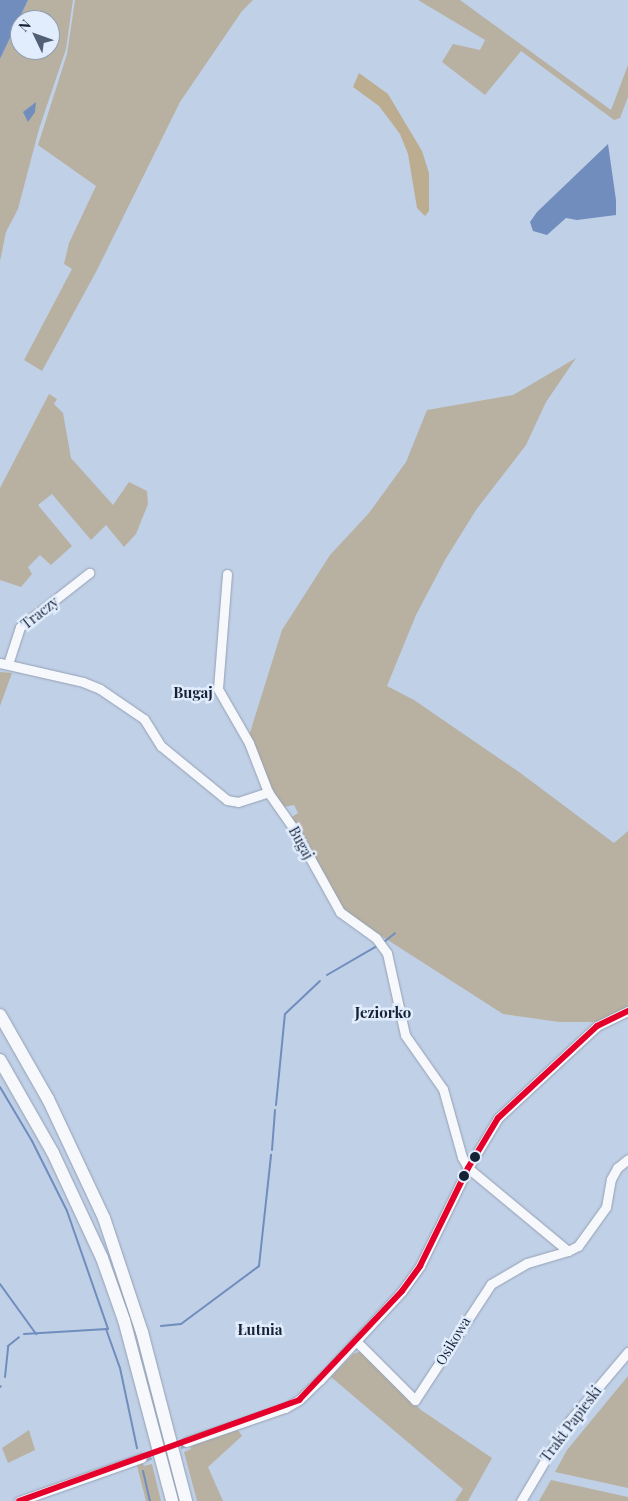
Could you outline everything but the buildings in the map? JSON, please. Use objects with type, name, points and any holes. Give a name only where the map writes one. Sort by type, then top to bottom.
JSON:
[{"type":"highway","points":[[0,1015],[48,1099],[104,1218],[142,1332],[186,1501]]},
{"type":"highway","points":[[0,1060],[53,1153],[102,1258],[124,1320],[172,1501]]},
{"type":"street","name":"Traczy","points":[[4,663],[20,627],[90,574]]},
{"type":"street","name":"Bugaj","points":[[227,574],[218,689],[249,743],[268,792],[294,829],[340,912],[376,938],[387,953],[405,1035],[442,1085],[462,1157],[468,1168]]},
{"type":"street","points":[[4,663],[84,682],[100,689],[144,719],[161,746],[227,800],[238,802],[268,792]]},
{"type":"street","points":[[186,1442],[300,1400],[357,1342],[402,1291],[420,1266],[468,1168],[498,1118],[512,1102],[597,1026],[628,1011]]},
{"type":"street","name":"Osikowa","points":[[357,1342],[415,1400],[491,1284],[527,1263],[568,1251],[578,1246],[606,1207],[611,1179],[617,1168],[628,1159]]},
{"type":"street","points":[[468,1168],[568,1251]]},
{"type":"street","name":"Trakt Papieski","points":[[521,1501],[566,1426],[628,1352]]},
{"type":"street","points":[[19,1501],[142,1458]]},
{"type":"shaded area","points":[[28,0],[73,0],[66,49],[39,129],[18,209],[6,232],[0,261],[0,59],[10,38],[10,60],[60,60],[60,10],[23,10]]},
{"type":"shaded area","points":[[75,0],[253,0],[242,11],[180,102],[97,270],[42,371],[24,360],[72,269],[64,264],[69,243],[96,186],[38,145],[67,54]]},
{"type":"shaded area","points":[[418,0],[460,0],[611,110],[628,65],[628,97],[620,118],[614,120],[521,51],[485,95],[442,62],[453,44],[480,50],[485,40]]},
{"type":"shaded area","points":[[359,73],[388,94],[422,151],[429,173],[429,211],[425,216],[417,208],[408,154],[400,134],[379,106],[353,87]]},
{"type":"shaded area","points":[[576,358],[546,402],[526,445],[476,510],[445,560],[416,615],[387,686],[414,700],[519,772],[614,843],[628,831],[628,1008],[598,1022],[559,1022],[503,1014],[341,910],[290,818],[298,813],[294,805],[284,807],[272,791],[248,739],[282,630],[330,555],[369,513],[406,462],[427,410],[513,395]]},
{"type":"shaded area","points":[[49,394],[57,399],[54,404],[63,413],[71,458],[113,505],[129,482],[147,491],[148,504],[136,534],[124,547],[106,525],[91,540],[52,494],[38,505],[72,546],[51,565],[40,555],[28,567],[32,574],[21,587],[0,580],[0,488]]},
{"type":"shaded area","points":[[0,672],[12,673],[0,706]]},
{"type":"shaded area","points":[[362,1351],[421,1410],[492,1458],[468,1501],[455,1501],[463,1489],[331,1377],[353,1354]]},
{"type":"shaded area","points":[[628,1376],[628,1488],[555,1472],[567,1450]]},
{"type":"shaded area","points":[[29,1430],[35,1450],[8,1463],[2,1448]]},
{"type":"shaded area","points":[[238,1430],[242,1436],[208,1467],[223,1501],[197,1501],[184,1452],[191,1449],[191,1446]]},
{"type":"shaded area","points":[[142,1462],[144,1466],[152,1464],[161,1501],[146,1501],[137,1466]]},
{"type":"shaded area","points":[[551,1480],[628,1497],[628,1501],[539,1501]]},
{"type":"water","points":[[0,0],[28,0],[23,10],[10,10],[10,38],[0,59]]},
{"type":"water","points":[[36,102],[35,112],[28,122],[23,112]]},
{"type":"water","points":[[608,144],[616,200],[616,215],[577,220],[566,218],[547,235],[533,231],[530,222],[537,212]]},
{"type":"waterway","points":[[384,942],[395,933]]},
{"type":"waterway","points":[[327,975],[377,946]]},
{"type":"waterway","points":[[276,1105],[285,1014],[320,981]]},
{"type":"waterway","points":[[0,1087],[32,1141],[67,1211],[108,1329]]},
{"type":"waterway","points":[[272,1150],[275,1110]]},
{"type":"waterway","points":[[161,1326],[181,1324],[259,1266],[271,1155]]},
{"type":"waterway","points":[[0,1284],[36,1334]]},
{"type":"waterway","points":[[106,1329],[120,1368],[137,1448]]},
{"type":"waterway","points":[[24,1334],[107,1329]]},
{"type":"waterway","points":[[5,1377],[8,1346],[19,1337]]},
{"type":"waterway","points":[[143,1471],[150,1501]]},
{"type":"tunnel","points":[[142,1458],[186,1442]]},
{"type":"transit line","points":[[19,1501],[299,1400],[402,1291],[420,1266],[468,1168],[498,1118],[597,1026],[628,1011]]},
{"type":"district","name":"Bugaj","points":[[193,693]]},
{"type":"district","name":"Jeziorko","points":[[383,1013]]},
{"type":"district","name":"Łutnia","points":[[260,1330]]}]
